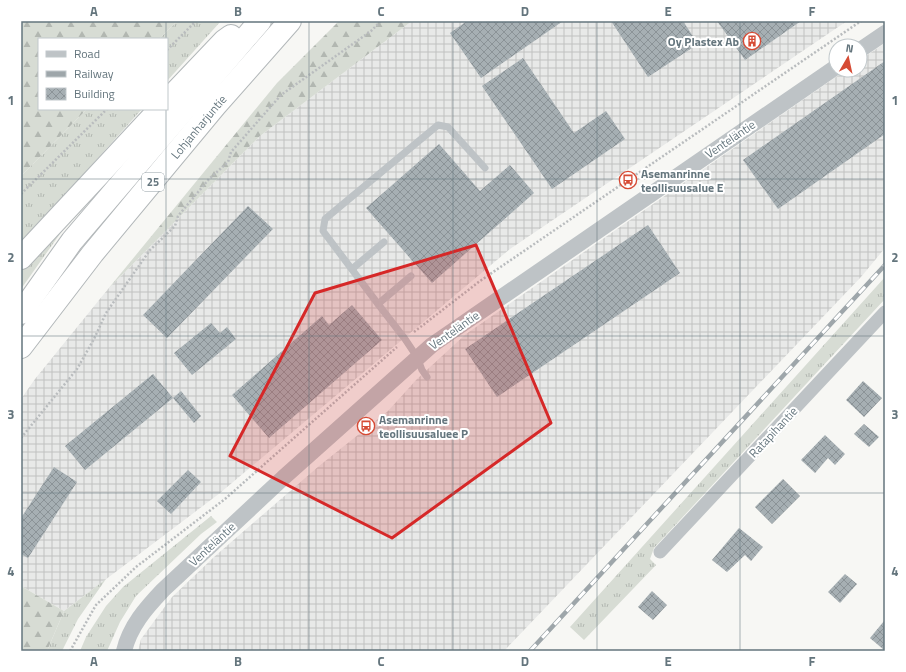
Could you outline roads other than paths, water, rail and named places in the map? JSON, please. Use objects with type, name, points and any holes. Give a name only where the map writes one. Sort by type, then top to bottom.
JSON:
[{"type":"highway","points":[[168,100],[224,41],[252,21]]},
{"type":"highway","name":"Lohjanharjuntie","points":[[21,313],[72,241],[260,21]]},
{"type":"highway","name":"Lohjanharjuntie","points":[[21,347],[103,241],[215,106],[290,21]]},
{"type":"highway","points":[[21,258],[159,110]]},
{"type":"street","points":[[868,45],[885,33]]},
{"type":"street","name":"Venteläntie","points":[[124,651],[133,628],[146,609],[163,590],[417,357],[526,279],[828,72]]},
{"type":"street","name":"Ratapihantie","points":[[660,552],[885,312]]},
{"type":"lane","points":[[427,377],[422,370],[417,357],[405,339],[323,231],[325,219],[438,125],[448,127],[485,168]]},
{"type":"lane","points":[[352,268],[384,242]]},
{"type":"lane","points":[[378,304],[411,276]]},
{"type":"railway","points":[[530,651],[885,265]]},
{"type":"place","name":"Oy Plastex Ab","points":[[752,41]]},
{"type":"place","name":"Asemanrinne teollisuusalue E","points":[[628,180]]},
{"type":"place","name":"Asemanrinne teollisuusaluee P","points":[[366,426]]}]
